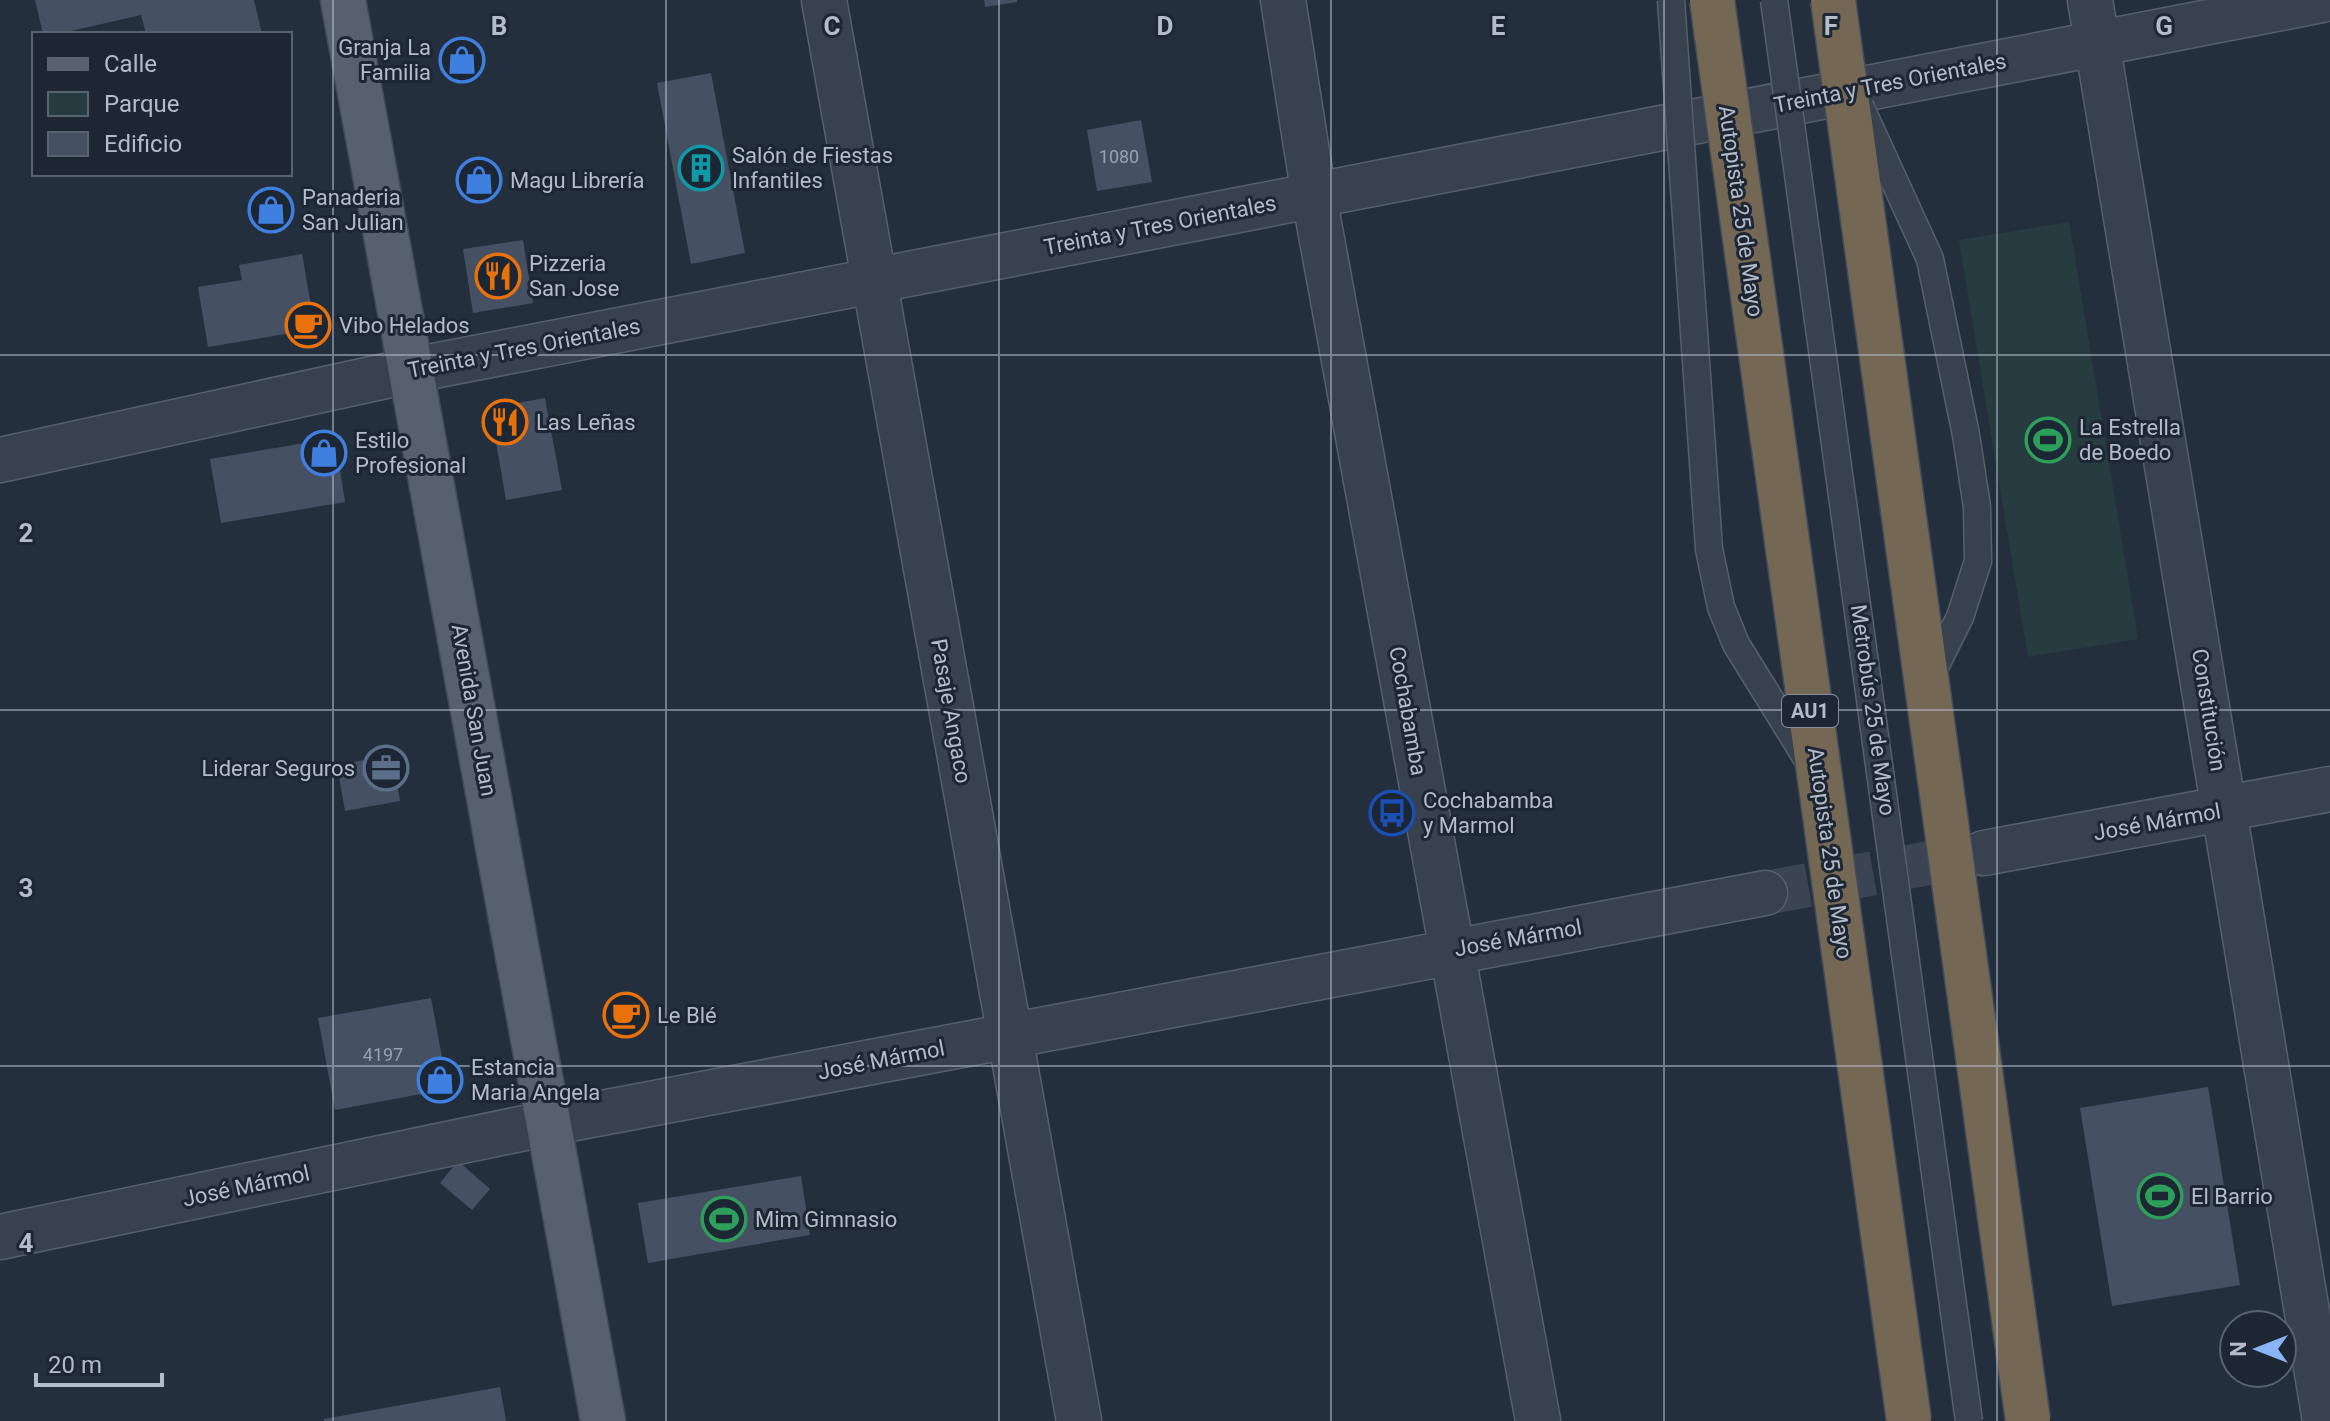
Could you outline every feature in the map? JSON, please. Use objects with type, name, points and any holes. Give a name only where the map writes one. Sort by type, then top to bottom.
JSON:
[{"type":"highway","name":"Autopista 25 de Mayo","points":[[1712,0],[1909,1421]]},
{"type":"highway","points":[[1833,0],[2028,1421]]},
{"type":"main road","name":"Avenida San Juan","points":[[343,0],[603,1421]]},
{"type":"street","name":"Pasaje Angaco","points":[[824,0],[1079,1421]]},
{"type":"street","name":"Cochabamba","points":[[1283,0],[1314,196],[1538,1421]]},
{"type":"street","name":"Constitución","points":[[2090,0],[2325,1421]]},
{"type":"street","name":"Treinta y Tres Orientales","points":[[0,460],[413,370],[2322,0]]},
{"type":"street","name":"José Mármol","points":[[1984,853],[2330,789]]},
{"type":"street","name":"José Mármol","points":[[0,1237],[549,1123],[1765,893]]},
{"type":"lane","points":[[1671,0],[1709,549],[1721,607],[1736,644],[1820,779]]},
{"type":"lane","name":"Metrobús 25 de Mayo","points":[[1774,0],[1969,1421]]},
{"type":"lane","points":[[1843,68],[1930,259],[1966,435],[1977,507],[1978,561],[1960,617],[1927,684]]},
{"type":"green space","name":"La Estrella de Boedo","points":[[2069,222],[2138,639],[2028,657],[1959,240]]},
{"type":"building","points":[[35,0],[254,0],[262,32],[145,32],[141,15],[67,32],[43,32]]},
{"type":"building","points":[[984,0],[1017,0],[1017,2],[985,7]]},
{"type":"building","name":"Salón de Fiestas Infantiles","points":[[711,73],[745,253],[691,264],[657,83]]},
{"type":"building","points":[[1141,120],[1152,182],[1097,191],[1087,130]]},
{"type":"building","name":"Pizzeria San Jose","points":[[523,240],[533,303],[473,313],[463,249]]},
{"type":"building","points":[[302,254],[315,329],[208,347],[198,287],[242,280],[239,265]]},
{"type":"building","points":[[545,398],[562,490],[506,500],[490,408]]},
{"type":"building","points":[[335,438],[345,502],[221,523],[210,459]]},
{"type":"building","points":[[392,755],[400,801],[345,811],[337,765]]},
{"type":"building","points":[[431,998],[448,1089],[335,1110],[318,1018]]},
{"type":"building","name":"El Barrio","points":[[2208,1087],[2240,1285],[2112,1306],[2080,1108]]},
{"type":"building","points":[[458,1161],[490,1189],[472,1210],[440,1183]]},
{"type":"building","name":"Mim Gimnasio","points":[[801,1176],[810,1235],[648,1263],[638,1203]]},
{"type":"building","points":[[500,1387],[506,1421],[324,1421],[324,1419]]},
{"type":"tunnel","points":[[1765,893],[1984,853]]},
{"type":"place","name":"Granja La Familia","points":[[462,60]]},
{"type":"place","name":"Salón de Fiestas Infantiles","points":[[701,168]]},
{"type":"place","name":"Magu Librería","points":[[479,180]]},
{"type":"place","name":"Panaderia San Julian","points":[[271,210]]},
{"type":"place","name":"Pizzeria San Jose","points":[[498,276]]},
{"type":"place","name":"Vibo Helados","points":[[308,325]]},
{"type":"place","name":"Las Leñas","points":[[505,422]]},
{"type":"place","name":"La Estrella de Boedo","points":[[2048,440]]},
{"type":"place","name":"Estilo Profesional","points":[[324,453]]},
{"type":"place","name":"Liderar Seguros","points":[[386,768]]},
{"type":"place","name":"Cochabamba y Marmol","points":[[1392,813]]},
{"type":"place","name":"Le Blé","points":[[626,1015]]},
{"type":"place","name":"Estancia Maria Angela","points":[[440,1080]]},
{"type":"place","name":"El Barrio","points":[[2160,1196]]},
{"type":"place","name":"Mim Gimnasio","points":[[724,1219]]}]
